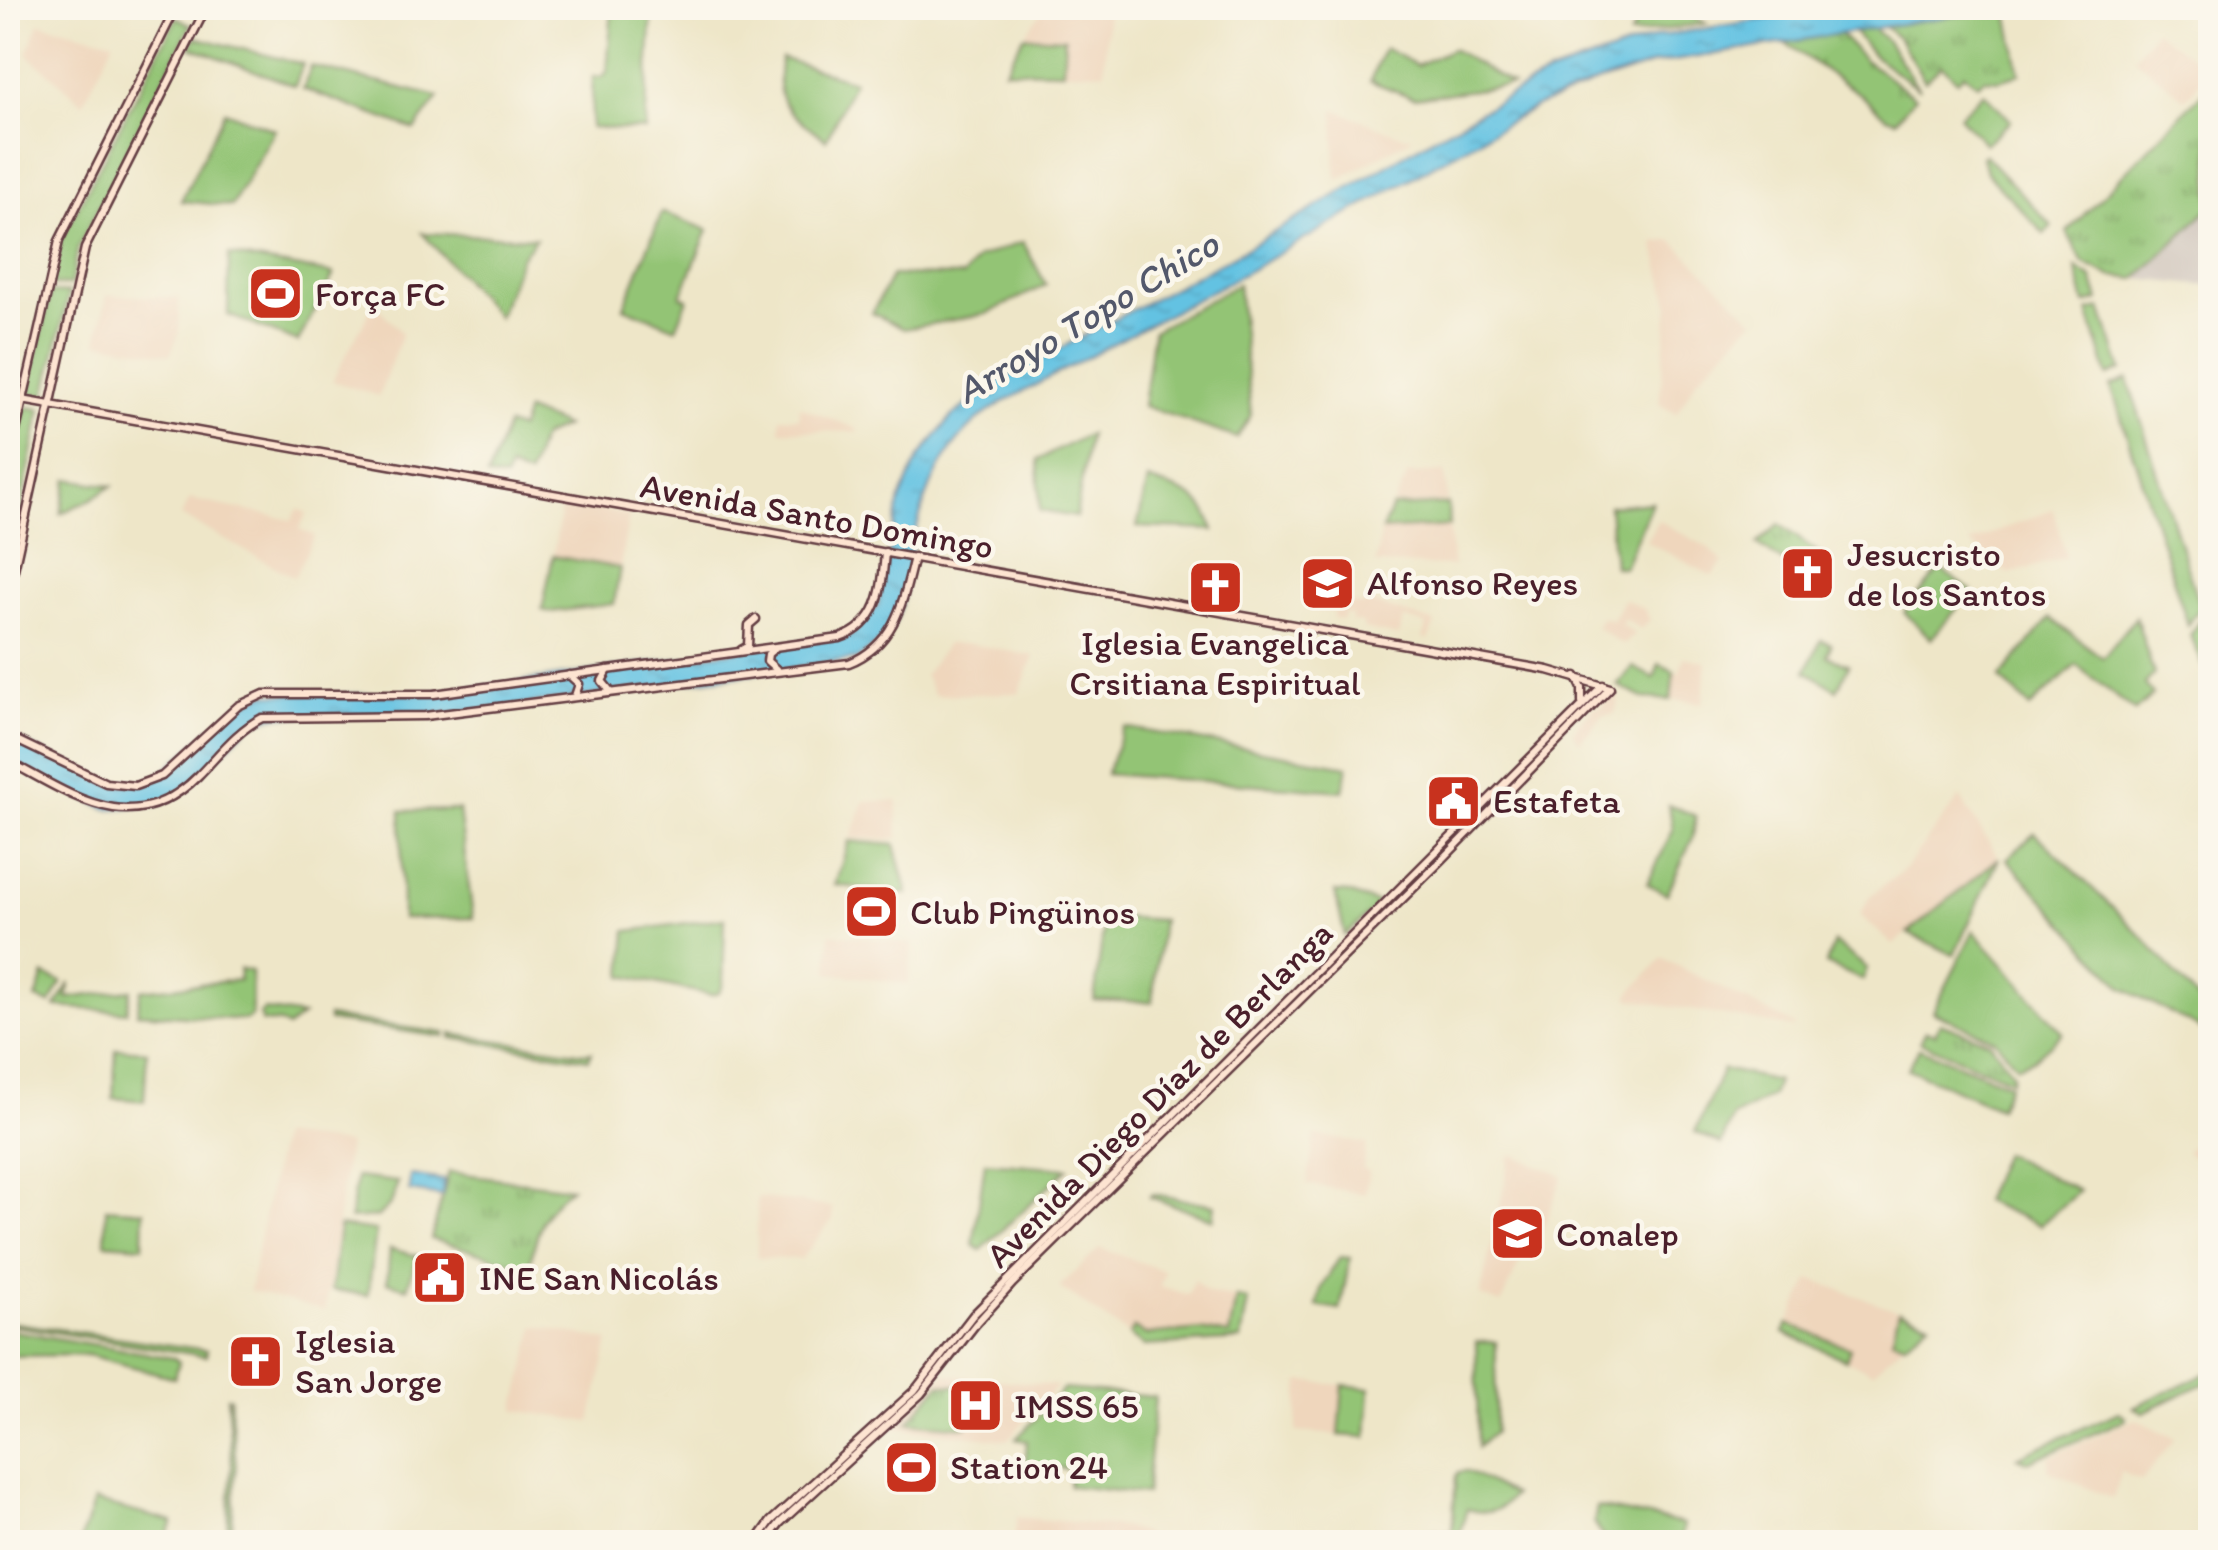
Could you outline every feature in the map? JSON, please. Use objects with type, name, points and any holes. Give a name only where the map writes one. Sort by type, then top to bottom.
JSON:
[{"type":"main road","points":[[8,466],[58,241],[176,8]]},
{"type":"main road","points":[[8,597],[85,248],[206,8]]},
{"type":"main road","name":"Avenida Santo Domingo","points":[[22,400],[1575,676],[1606,686]]},
{"type":"main road","points":[[8,764],[101,807],[148,808],[170,800],[186,788],[246,728],[262,718],[426,716],[612,692],[744,663],[771,650],[840,638],[863,626],[878,605],[888,552]]},
{"type":"main road","points":[[906,592],[912,557]]},
{"type":"main road","points":[[692,658],[776,668],[841,664],[868,654],[891,630],[924,559]]},
{"type":"main road","points":[[8,736],[106,783],[135,786],[162,776],[238,706],[264,694],[434,694],[606,672],[747,648],[749,625],[756,619]]},
{"type":"main road","points":[[758,640],[771,650]]},
{"type":"main road","points":[[771,650],[767,661],[776,668]]},
{"type":"main road","points":[[606,672],[602,683],[612,692]]},
{"type":"main road","points":[[572,676],[579,684],[575,696]]},
{"type":"main road","points":[[1575,676],[1582,688],[1582,705]]},
{"type":"main road","name":"Avenida Diego Díaz de Berlanga","points":[[756,1542],[771,1521],[915,1390],[974,1316],[1582,705],[1606,686]]},
{"type":"main road","name":"Avenida Diego Díaz de Berlanga","points":[[765,1542],[922,1394],[975,1325],[1014,1283],[1426,876],[1606,686]]},
{"type":"shaded area","points":[[1044,8],[1108,8],[1104,72],[1063,71],[1065,38],[1024,36]]},
{"type":"shaded area","points":[[39,23],[114,41],[83,103],[27,54]]},
{"type":"shaded area","points":[[2155,30],[2210,70],[2185,99],[2134,58]]},
{"type":"shaded area","points":[[1334,109],[1403,136],[1415,136],[1336,181]]},
{"type":"shaded area","points":[[2207,210],[2210,286],[2136,279]]},
{"type":"shaded area","points":[[1672,240],[1754,320],[1697,379],[1676,414],[1659,404],[1669,304],[1654,243]]},
{"type":"shaded area","points":[[107,295],[179,298],[179,334],[170,355],[97,342]]},
{"type":"shaded area","points":[[374,303],[402,333],[379,396],[332,381]]},
{"type":"shaded area","points":[[799,406],[858,432],[780,430],[780,417],[799,418]]},
{"type":"shaded area","points":[[1445,472],[1448,502],[1393,505],[1408,474]]},
{"type":"shaded area","points":[[190,499],[292,520],[298,509],[307,513],[299,529],[315,536],[294,577],[181,516]]},
{"type":"shaded area","points":[[562,503],[629,515],[620,568],[553,556]]},
{"type":"shaded area","points":[[2053,509],[2066,557],[2009,574],[1970,543]]},
{"type":"shaded area","points":[[1658,520],[1707,547],[1723,562],[1712,576],[1646,541]]},
{"type":"shaded area","points":[[1449,526],[1453,566],[1375,564],[1382,530]]},
{"type":"shaded area","name":"Alfonso Reyes","points":[[1305,570],[1350,573],[1348,594],[1307,594]]},
{"type":"shaded area","points":[[1624,599],[1644,609],[1650,620],[1641,629],[1624,619],[1621,624],[1635,634],[1623,645],[1596,627],[1602,617],[1612,620]]},
{"type":"shaded area","points":[[1312,601],[1365,605],[1366,601],[1435,623],[1428,640],[1423,639],[1427,625],[1404,618],[1398,636],[1363,629],[1364,624],[1351,621],[1352,615],[1344,614],[1343,620],[1333,618],[1333,611],[1311,611]]},
{"type":"shaded area","points":[[947,644],[971,644],[1034,656],[1019,693],[934,695],[924,675]]},
{"type":"shaded area","points":[[1684,657],[1706,662],[1703,703],[1671,700],[1674,671],[1679,673]]},
{"type":"shaded area","points":[[1610,692],[1619,698],[1615,714],[1603,715],[1580,742],[1573,733],[1575,727],[1594,707],[1601,707]]},
{"type":"shaded area","points":[[1960,797],[1999,858],[1893,945],[1860,915],[1871,895],[1904,870]]},
{"type":"shaded area","points":[[864,801],[898,801],[898,839],[851,838]]},
{"type":"shaded area","points":[[830,933],[912,944],[908,984],[828,973]]},
{"type":"shaded area","points":[[1662,958],[1794,1025],[1795,1028],[1629,999]]},
{"type":"shaded area","points":[[2210,1128],[2210,1166],[2185,1152]]},
{"type":"shaded area","points":[[1315,1135],[1367,1144],[1363,1169],[1369,1171],[1365,1194],[1307,1184]]},
{"type":"shaded area","points":[[280,1136],[348,1144],[325,1311],[249,1291]]},
{"type":"shaded area","name":"Conalep","points":[[1511,1154],[1563,1176],[1537,1243],[1529,1241],[1501,1304],[1480,1296]]},
{"type":"shaded area","points":[[757,1197],[832,1207],[833,1219],[801,1259],[757,1258]]},
{"type":"shaded area","points":[[1100,1248],[1165,1271],[1160,1286],[1188,1295],[1194,1280],[1207,1292],[1236,1298],[1229,1335],[1201,1330],[1146,1335],[1134,1328],[1129,1335],[1059,1287]]},
{"type":"shaded area","points":[[1810,1279],[1930,1322],[1872,1372],[1784,1333]]},
{"type":"shaded area","points":[[535,1326],[609,1341],[591,1422],[515,1410]]},
{"type":"shaded area","name":"IMSS 65","points":[[944,1374],[1058,1386],[1007,1440],[892,1427]]},
{"type":"shaded area","points":[[1300,1381],[1343,1385],[1339,1435],[1296,1432]]},
{"type":"shaded area","points":[[2136,1419],[2175,1438],[2142,1481],[2121,1472],[2113,1499],[2048,1470],[2049,1457]]},
{"type":"shaded area","points":[[1017,1517],[1124,1527],[1170,1542],[1014,1542]]},
{"type":"green space","points":[[612,8],[652,8],[645,130],[591,128],[593,77],[602,77],[607,72]]},
{"type":"green space","points":[[1645,8],[1677,8],[1706,23],[1630,35]]},
{"type":"green space","points":[[2007,8],[2020,74],[1984,79],[1978,84],[1964,73],[1957,81],[1942,65],[1925,81],[1899,39],[1884,26]]},
{"type":"green space","points":[[177,17],[191,25],[78,248],[71,285],[52,285],[61,240]]},
{"type":"green space","points":[[1872,27],[1888,42],[1919,89],[1874,56],[1853,31]]},
{"type":"green space","points":[[1839,33],[1865,60],[1915,97],[1896,120],[1886,117],[1785,43]]},
{"type":"green space","points":[[1024,36],[1065,38],[1063,71],[1005,70]]},
{"type":"green space","points":[[195,37],[303,64],[295,86],[191,47]]},
{"type":"green space","points":[[1384,48],[1417,65],[1452,49],[1512,85],[1414,98],[1370,81]]},
{"type":"green space","points":[[781,58],[854,81],[826,140],[794,115],[782,99]]},
{"type":"green space","points":[[311,66],[439,97],[415,130],[303,89]]},
{"type":"green space","points":[[2210,85],[2210,211],[2136,279],[2111,276],[2083,263],[2067,232]]},
{"type":"green space","points":[[1984,92],[2011,121],[1985,144],[1959,116]]},
{"type":"green space","points":[[225,111],[275,130],[232,206],[181,201]]},
{"type":"green space","points":[[1985,155],[2052,226],[2044,234],[1986,172],[1982,157]]},
{"type":"green space","points":[[662,212],[708,230],[681,296],[688,299],[676,328],[624,307]]},
{"type":"green space","points":[[422,233],[536,238],[521,257],[498,317]]},
{"type":"green space","points":[[1023,242],[1046,285],[986,314],[904,329],[872,313],[892,275],[963,276],[978,258]]},
{"type":"green space","name":"Força FC","points":[[229,255],[334,274],[298,342],[228,315]]},
{"type":"green space","points":[[2076,268],[2092,278],[2099,300],[2085,304]]},
{"type":"green space","points":[[1238,284],[1251,415],[1237,438],[1143,406],[1153,331]]},
{"type":"green space","points":[[51,292],[69,293],[45,396],[28,393]]},
{"type":"green space","points":[[2101,308],[2122,370],[2108,376],[2088,311]]},
{"type":"green space","points":[[2128,379],[2200,608],[2188,625],[2111,386]]},
{"type":"green space","points":[[25,407],[41,409],[20,512],[8,510],[8,486]]},
{"type":"green space","points":[[526,411],[565,426],[542,437],[528,476],[509,468],[505,479],[487,477],[507,425],[520,429]]},
{"type":"green space","points":[[1089,434],[1076,517],[1040,511],[1038,460]]},
{"type":"green space","points":[[68,479],[112,486],[61,513]]},
{"type":"green space","points":[[1148,480],[1197,501],[1214,530],[1137,527]]},
{"type":"green space","points":[[1652,502],[1624,567],[1614,567],[1609,506]]},
{"type":"green space","points":[[1448,504],[1449,526],[1382,530],[1392,507]]},
{"type":"green space","points":[[1779,524],[1831,562],[1813,583],[1757,544]]},
{"type":"green space","points":[[553,556],[620,568],[614,604],[542,610]]},
{"type":"green space","points":[[1940,569],[1972,591],[1931,639],[1904,612]]},
{"type":"green space","points":[[2136,617],[2154,674],[2145,684],[2153,695],[2135,711],[2076,665],[2030,707],[2000,678],[2050,618],[2103,658]]},
{"type":"green space","points":[[2203,617],[2210,642],[2210,680],[2190,635]]},
{"type":"green space","points":[[1821,640],[1831,644],[1827,656],[1849,665],[1837,690],[1806,671]]},
{"type":"green space","points":[[1659,664],[1674,671],[1671,700],[1643,698],[1617,685],[1633,667],[1654,678]]},
{"type":"green space","points":[[1124,727],[1348,766],[1343,791],[1106,774]]},
{"type":"green space","points":[[1669,805],[1696,816],[1693,837],[1667,894],[1647,884],[1673,830]]},
{"type":"green space","points":[[459,810],[473,918],[402,919],[401,811]]},
{"type":"green space","points":[[2035,833],[2145,939],[2210,1014],[2210,1034],[2123,988],[2007,859]]},
{"type":"green space","points":[[849,841],[895,845],[908,894],[835,885]]},
{"type":"green space","points":[[1999,858],[1954,955],[1908,933]]},
{"type":"green space","points":[[1335,892],[1348,893],[1380,904],[1345,936]]},
{"type":"green space","points":[[1105,916],[1162,920],[1152,1002],[1094,1000]]},
{"type":"green space","points":[[725,918],[723,985],[719,993],[711,995],[623,976],[627,931]]},
{"type":"green space","points":[[1974,931],[2063,1033],[2033,1060],[2017,1066],[1995,1040],[1933,1012]]},
{"type":"green space","points":[[1834,942],[1867,968],[1863,980],[1826,964]]},
{"type":"green space","points":[[240,969],[251,971],[252,1015],[247,1020],[137,1013],[141,990],[239,980]]},
{"type":"green space","points":[[44,975],[62,982],[50,1004],[36,999]]},
{"type":"green space","points":[[70,983],[67,998],[131,990],[127,1012],[56,1007]]},
{"type":"green space","points":[[264,1010],[302,1016],[287,1028],[280,1023],[262,1022],[260,1014]]},
{"type":"green space","points":[[328,1017],[445,1033],[445,1037],[328,1021]]},
{"type":"green space","points":[[1940,1023],[1990,1042],[2013,1074],[2011,1080],[1920,1042],[1926,1031],[1935,1034]]},
{"type":"green space","points":[[451,1034],[592,1052],[589,1059],[451,1038]]},
{"type":"green space","points":[[1919,1048],[2009,1084],[1999,1108],[1908,1069]]},
{"type":"green space","points":[[116,1049],[147,1051],[144,1101],[113,1098]]},
{"type":"green space","points":[[1723,1069],[1777,1081],[1772,1096],[1733,1117],[1721,1144],[1695,1132]]},
{"type":"green space","points":[[2003,1153],[2079,1191],[2040,1225],[1983,1201]]},
{"type":"green space","points":[[985,1162],[1068,1168],[981,1250],[973,1245]]},
{"type":"green space","points":[[449,1172],[571,1188],[547,1213],[529,1267],[431,1239]]},
{"type":"green space","points":[[356,1177],[398,1182],[391,1204],[378,1217],[350,1219]]},
{"type":"green space","points":[[1153,1194],[1215,1205],[1213,1219],[1150,1197]]},
{"type":"green space","points":[[106,1208],[144,1211],[143,1246],[105,1243]]},
{"type":"green space","points":[[339,1226],[376,1231],[368,1295],[331,1290]]},
{"type":"green space","points":[[390,1249],[418,1256],[407,1288],[387,1282]]},
{"type":"green space","points":[[1340,1257],[1350,1258],[1340,1310],[1317,1306],[1321,1288]]},
{"type":"green space","points":[[1236,1298],[1248,1300],[1241,1340],[1144,1346],[1129,1335],[1134,1328],[1146,1335],[1201,1330],[1229,1335]]},
{"type":"green space","points":[[1899,1311],[1930,1322],[1905,1343],[1892,1339]]},
{"type":"green space","points":[[8,1322],[207,1350],[206,1356]]},
{"type":"green space","points":[[1788,1324],[1850,1348],[1846,1360],[1784,1333]]},
{"type":"green space","points":[[8,1330],[174,1358],[179,1362],[175,1378],[88,1355],[8,1356]]},
{"type":"green space","points":[[1476,1342],[1496,1342],[1495,1432],[1478,1447]]},
{"type":"green space","points":[[2210,1372],[2210,1381],[2143,1412],[2133,1407]]},
{"type":"green space","points":[[940,1384],[969,1387],[969,1401],[993,1403],[982,1412],[968,1411],[966,1427],[908,1422]]},
{"type":"green space","points":[[1343,1385],[1370,1388],[1367,1437],[1339,1435]]},
{"type":"green space","points":[[1064,1389],[1155,1397],[1146,1494],[1069,1486],[1070,1469],[1025,1465],[1027,1441],[1016,1439]]},
{"type":"green space","points":[[227,1397],[236,1465],[231,1542],[227,1542],[232,1465]]},
{"type":"green space","points":[[2119,1412],[2125,1420],[2028,1462],[2017,1457]]},
{"type":"green space","points":[[1466,1471],[1513,1495],[1493,1511],[1467,1509],[1457,1542],[1425,1542],[1427,1531],[1452,1532],[1456,1476]]},
{"type":"green space","points":[[94,1501],[173,1522],[165,1542],[80,1542]]},
{"type":"green space","points":[[1597,1507],[1684,1524],[1681,1542],[1606,1542],[1594,1522]]},
{"type":"water","points":[[1832,8],[2000,8],[1654,64],[1593,84],[1536,107],[1254,268],[1002,403],[965,433],[938,470],[921,513],[896,620],[885,637],[857,659],[462,713],[275,716],[251,724],[186,788],[158,805],[107,809],[8,761],[8,736],[116,786],[153,781],[238,706],[264,694],[434,694],[852,634],[878,605],[900,500],[918,459],[952,416],[999,381],[1244,250],[1549,74],[1659,36]]},
{"type":"water","points":[[410,1175],[444,1180],[442,1196],[409,1191]]},
{"type":"place","name":"Força FC","points":[[276,294]]},
{"type":"place","name":"Jesucristo de los Santos","points":[[1808,574]]},
{"type":"place","name":"Alfonso Reyes","points":[[1328,583]]},
{"type":"place","name":"Iglesia Evangelica Crsitiana Espiritual","points":[[1215,587]]},
{"type":"place","name":"Estafeta","points":[[1454,801]]},
{"type":"place","name":"Club Pingüinos","points":[[871,912]]},
{"type":"place","name":"Conalep","points":[[1517,1234]]},
{"type":"place","name":"INE San Nicolás","points":[[440,1278]]},
{"type":"place","name":"Iglesia San Jorge","points":[[256,1361]]},
{"type":"place","name":"IMSS 65","points":[[975,1406]]},
{"type":"place","name":"Station 24","points":[[911,1467]]},
{"type":"water label","name":"Arroyo Topo Chico","points":[[1087,317]]}]
